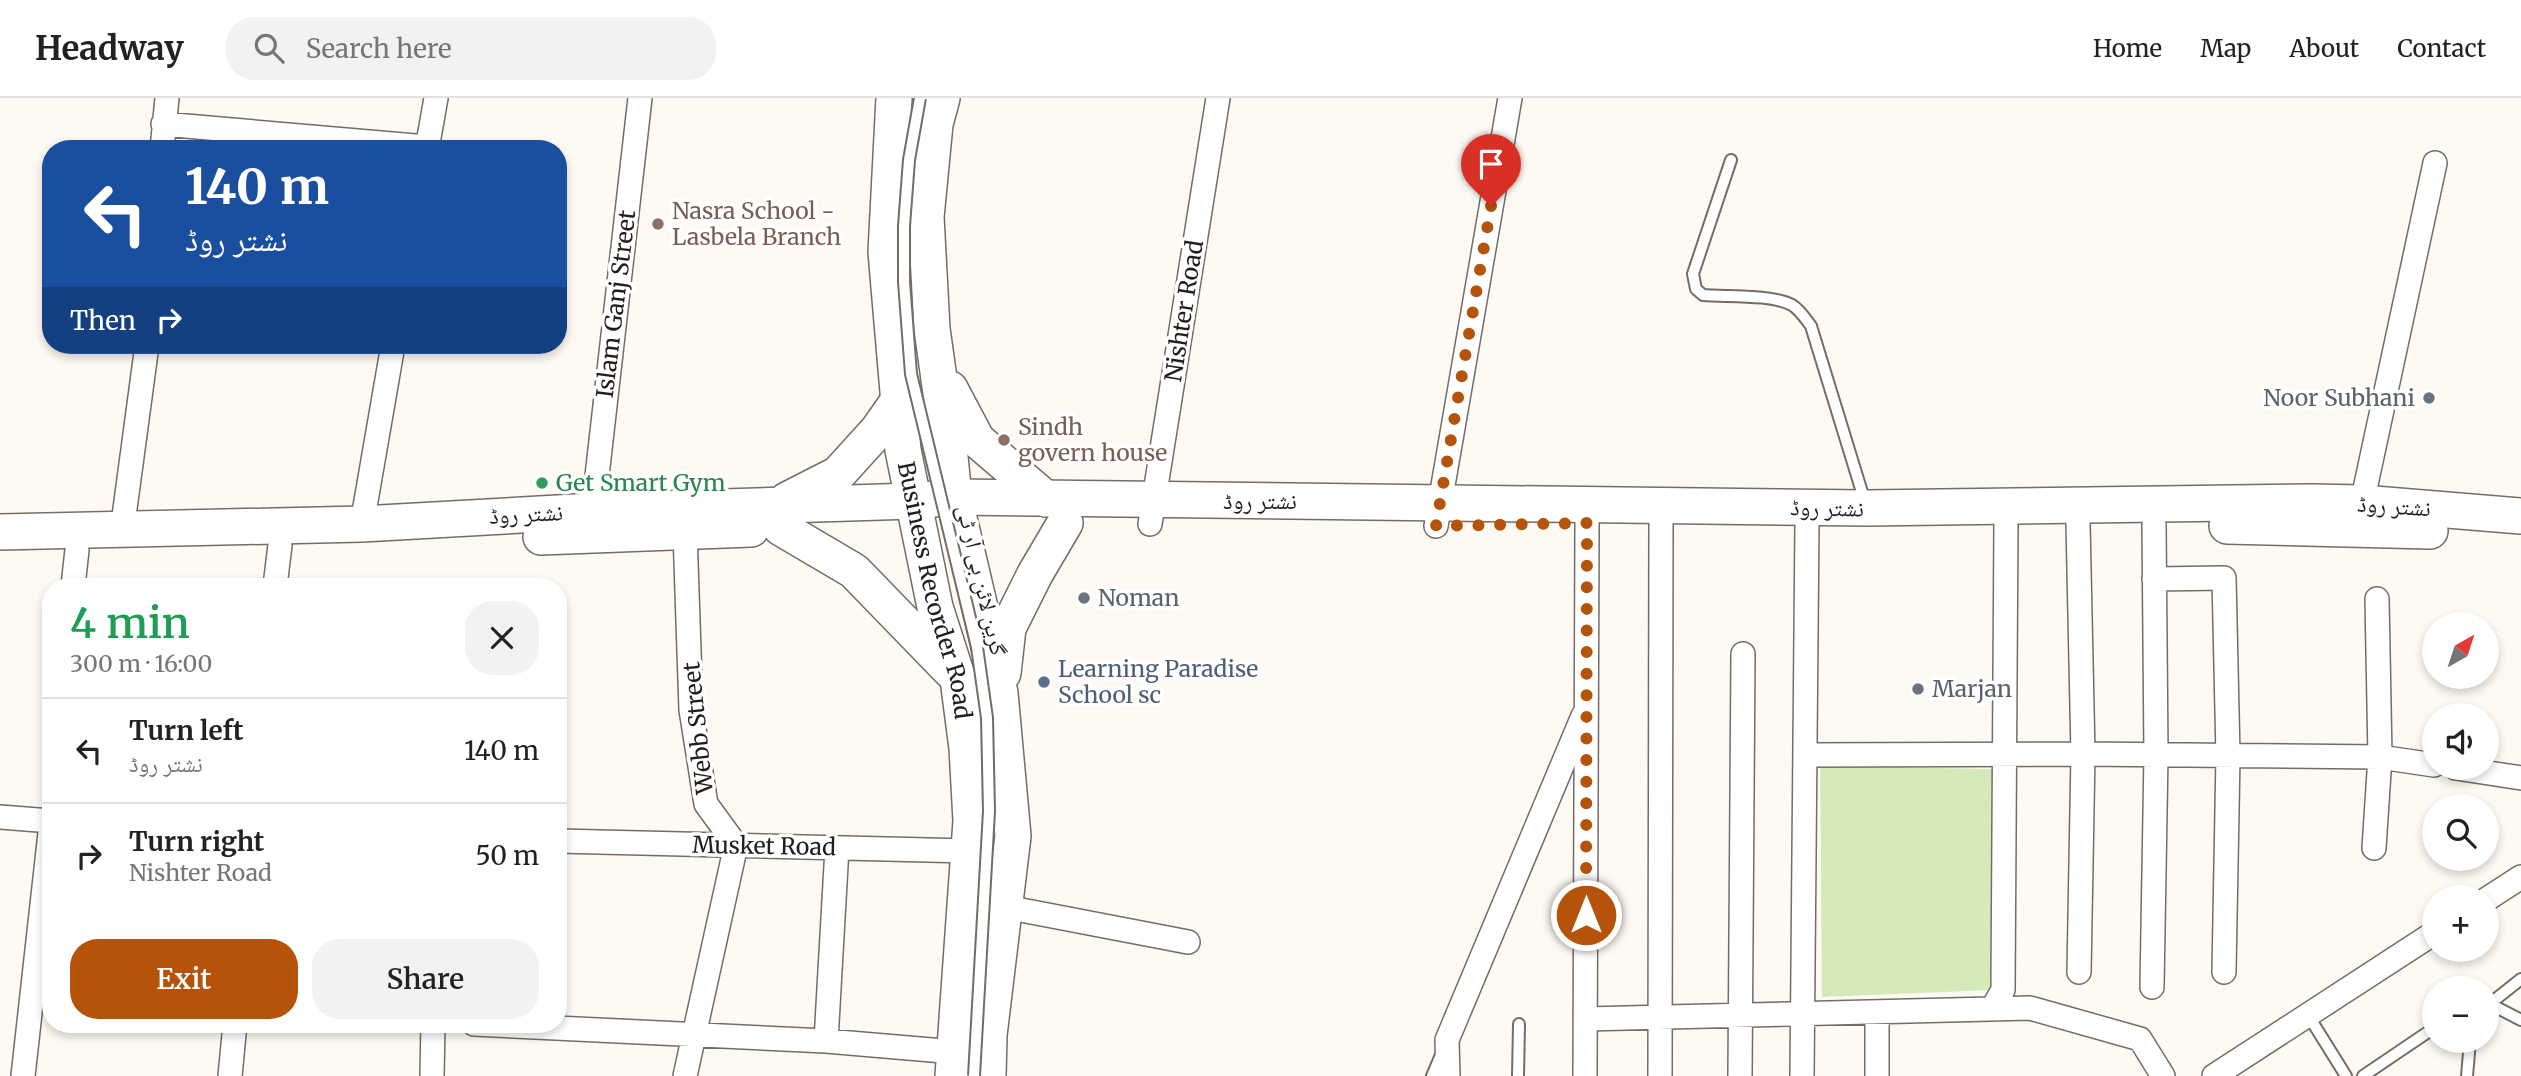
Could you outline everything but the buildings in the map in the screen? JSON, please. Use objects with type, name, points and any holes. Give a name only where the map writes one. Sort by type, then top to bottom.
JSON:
[{"type":"main road","name":"Business Recorder Road","points":[[916,105],[932,329],[957,509],[1000,693],[1013,836],[989,1035],[988,1076]]},
{"type":"main road","name":"Business Recorder Road","points":[[916,105],[886,252],[903,450],[935,607],[958,679],[967,748],[971,821],[961,1068]]},
{"type":"main road","points":[[932,329],[953,397],[977,440],[1056,511],[1035,574],[1008,628],[1000,693]]},
{"type":"main road","points":[[899,400],[878,430],[838,474],[779,516],[854,571],[958,679]]},
{"type":"main road","name":"نشتر روڈ","points":[[0,532],[362,524],[593,511],[779,516],[957,509],[1438,514],[2362,503],[2521,516]]},
{"type":"main road","name":"نشتر روڈ","points":[[1438,514],[1587,523],[2154,524],[2418,530],[2521,537]]},
{"type":"main road","name":"نشتر روڈ","points":[[0,553],[685,533],[779,516]]},
{"type":"street","points":[[162,140],[167,98]]},
{"type":"street","points":[[428,140],[436,98]]},
{"type":"street","name":"Islam Ganj Street","points":[[593,511],[640,98]]},
{"type":"street","name":"Nishter Road","points":[[1152,512],[1219,98]]},
{"type":"street","points":[[1438,514],[1510,98]]},
{"type":"street","points":[[163,124],[284,140]]},
{"type":"street","points":[[2362,503],[2435,163]]},
{"type":"street","points":[[122,531],[145,354]]},
{"type":"street","points":[[362,524],[391,354]]},
{"type":"street","points":[[1802,1076],[1807,522]]},
{"type":"street","points":[[1992,1009],[2003,990],[2006,522]]},
{"type":"street","points":[[1585,1076],[1587,523]]},
{"type":"street","points":[[1660,1076],[1661,523]]},
{"type":"street","points":[[2078,523],[2082,754],[2078,972]]},
{"type":"street","points":[[2152,986],[2156,755],[2154,524]]},
{"type":"street","name":"Webb Street","points":[[685,533],[691,710],[705,804],[736,845]]},
{"type":"street","points":[[276,578],[279,545]]},
{"type":"street","points":[[74,578],[77,550]]},
{"type":"street","points":[[2154,579],[2224,578],[2228,756],[2224,972]]},
{"type":"street","points":[[2374,848],[2380,757],[2377,599]]},
{"type":"street","points":[[1740,1076],[1743,654]]},
{"type":"street","points":[[1448,1076],[1447,1040],[1587,707]]},
{"type":"street","points":[[1805,755],[2380,757],[2422,763]]},
{"type":"street","points":[[2499,775],[2521,778]]},
{"type":"street","points":[[0,817],[42,821]]},
{"type":"street","name":"Musket Road","points":[[567,842],[969,852]]},
{"type":"street","points":[[685,1076],[736,845]]},
{"type":"street","points":[[826,1041],[837,848]]},
{"type":"street","points":[[2499,891],[2521,877]]},
{"type":"street","points":[[23,1076],[42,904]]},
{"type":"street","points":[[1006,907],[1188,942]]},
{"type":"street","points":[[2214,1076],[2422,941]]},
{"type":"street","points":[[1586,1019],[2030,1008],[2140,1039],[2163,1076]]},
{"type":"street","points":[[1877,1012],[1877,1076]]},
{"type":"street","points":[[567,1029],[826,1041],[961,1068]]},
{"type":"street","points":[[230,1076],[234,1033]]},
{"type":"street","points":[[432,1076],[433,1033]]},
{"type":"lane","name":"گرین لائن بی آر ٹی","points":[[916,105],[904,226],[904,282],[911,374],[979,657],[987,718],[989,811],[961,1068]]},
{"type":"lane","points":[[1731,160],[1693,274],[1696,289],[1703,295],[1780,300],[1802,313],[1811,326],[1867,508]]},
{"type":"lane","points":[[2499,996],[2521,979]]},
{"type":"lane","points":[[2499,1010],[2521,1020]]},
{"type":"lane","points":[[2308,1015],[2346,1076]]},
{"type":"lane","points":[[1518,1076],[1519,1024]]},
{"type":"lane","points":[[2362,1076],[2422,1036]]},
{"type":"lane","points":[[1432,1076],[1447,1040]]},
{"type":"lane","points":[[2467,1076],[2469,1053]]},
{"type":"green space","points":[[1820,766],[1993,769],[1993,990],[1822,997]]},
{"type":"place","name":"Nasra School - Lasbela Branch","points":[[658,224]]},
{"type":"place","name":"Noor Subhani","points":[[2429,398]]},
{"type":"place","name":"Sindh govern house","points":[[1004,440]]},
{"type":"place","name":"Get Smart Gym","points":[[542,483]]},
{"type":"place","name":"Noman","points":[[1084,598]]},
{"type":"place","name":"Learning Paradise School sc","points":[[1044,682]]},
{"type":"place","name":"Marjan","points":[[1918,689]]},
{"type":"route","points":[[1491,206],[1436,526],[1587,523],[1586,915]]}]
